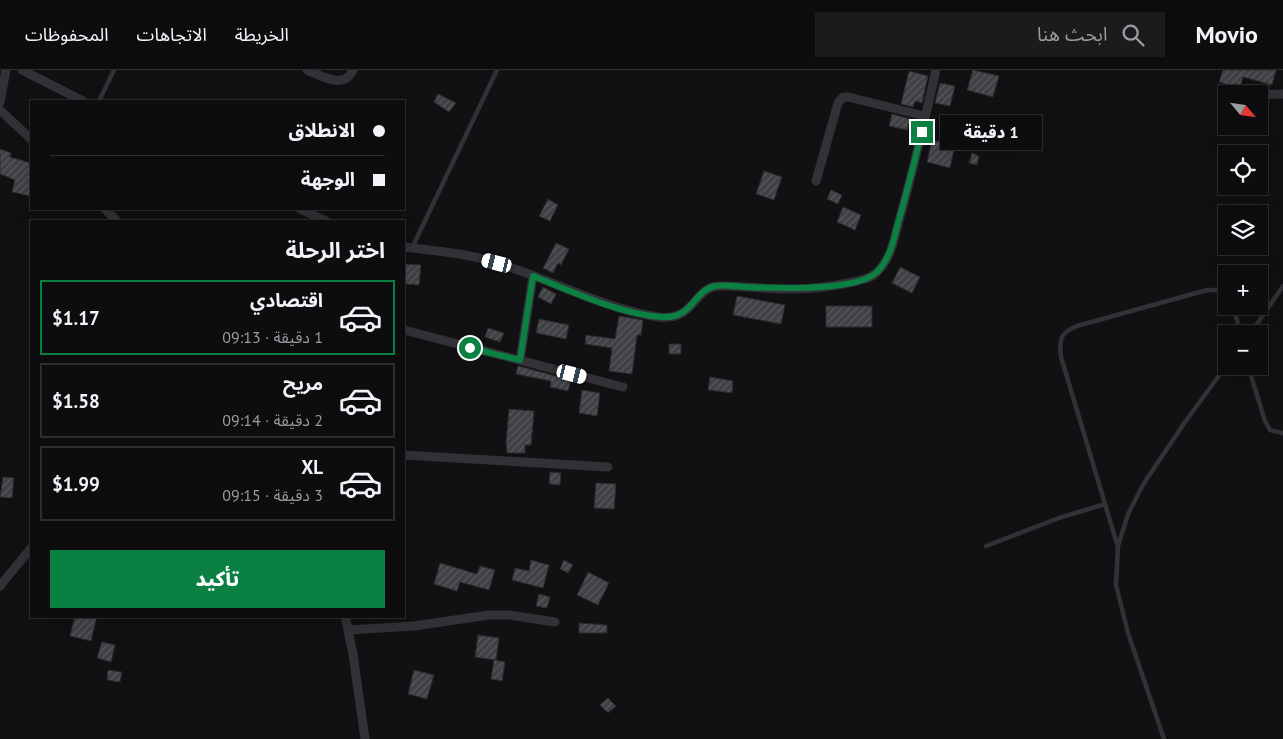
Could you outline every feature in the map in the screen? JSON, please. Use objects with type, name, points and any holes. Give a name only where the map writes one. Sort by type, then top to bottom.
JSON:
[{"type":"street","points":[[0,102],[6,70]]},
{"type":"street","points":[[22,70],[81,100]]},
{"type":"street","points":[[307,70],[330,79],[342,81],[348,78],[353,70]]},
{"type":"street","points":[[408,248],[467,255],[497,263],[602,303],[660,317],[672,317],[683,314],[703,292],[715,286],[794,289],[839,286],[871,277],[882,265],[891,250],[936,70]]},
{"type":"street","points":[[1268,95],[1283,94]]},
{"type":"street","points":[[816,181],[838,103],[843,97],[848,96],[926,116]]},
{"type":"street","points":[[0,110],[30,138]]},
{"type":"street","points":[[106,210],[116,220]]},
{"type":"street","points":[[302,210],[324,220]]},
{"type":"street","points":[[520,360],[533,276]]},
{"type":"street","points":[[405,330],[624,387]]},
{"type":"street","points":[[405,455],[608,467]]},
{"type":"street","points":[[0,586],[30,549]]},
{"type":"street","points":[[348,630],[414,626],[489,615],[509,615],[555,622]]},
{"type":"street","points":[[345,618],[353,654],[365,739]]},
{"type":"lane","points":[[99,100],[114,70]]},
{"type":"lane","points":[[408,248],[497,70]]},
{"type":"lane","points":[[1256,325],[1283,286]]},
{"type":"lane","points":[[1118,546],[1060,357],[1062,336],[1067,330],[1077,326],[1207,290],[1218,290]]},
{"type":"lane","points":[[1164,739],[1128,633],[1116,585],[1118,546],[1128,514],[1144,483],[1219,375]]},
{"type":"lane","points":[[1251,375],[1265,421],[1270,430],[1283,433]]},
{"type":"lane","points":[[986,546],[1059,518],[1105,504]]},
{"type":"building","points":[[973,70],[999,76],[993,97],[967,90]]},
{"type":"building","points":[[1223,70],[1276,70],[1272,85],[1243,77],[1241,85],[1230,85],[1219,82]]},
{"type":"building","points":[[909,71],[928,76],[922,103],[915,101],[913,107],[901,104]]},
{"type":"building","points":[[940,83],[955,86],[950,106],[935,103]]},
{"type":"building","points":[[438,94],[456,103],[449,112],[434,102]]},
{"type":"building","points":[[892,114],[910,119],[907,130],[889,126]]},
{"type":"building","points":[[932,140],[955,145],[950,168],[927,162]]},
{"type":"building","points":[[0,149],[11,153],[10,157],[30,163],[30,196],[12,192],[15,180],[0,174]]},
{"type":"building","points":[[972,153],[979,156],[977,165],[969,163]]},
{"type":"building","points":[[764,171],[782,177],[774,200],[756,194]]},
{"type":"building","points":[[831,190],[842,195],[838,204],[827,199]]},
{"type":"building","points":[[548,199],[558,205],[550,221],[539,216]]},
{"type":"building","points":[[843,207],[861,215],[855,230],[837,222]]},
{"type":"building","points":[[556,243],[569,249],[561,265],[558,263],[553,273],[543,268]]},
{"type":"building","points":[[405,264],[421,265],[419,285],[405,284]]},
{"type":"building","points":[[900,267],[920,277],[912,293],[892,283]]},
{"type":"building","points":[[543,287],[556,294],[551,304],[538,297]]},
{"type":"building","points":[[737,296],[785,305],[781,324],[733,315]]},
{"type":"building","points":[[826,306],[872,306],[872,327],[826,327]]},
{"type":"building","points":[[619,316],[643,320],[641,335],[637,335],[632,374],[609,371],[612,348],[585,344],[586,335],[615,339]]},
{"type":"building","points":[[539,319],[569,325],[566,339],[536,333]]},
{"type":"building","points":[[488,328],[504,333],[500,342],[485,337]]},
{"type":"building","points":[[669,344],[681,344],[681,354],[669,354]]},
{"type":"building","points":[[518,366],[571,380],[568,391],[550,387],[551,381],[516,374]]},
{"type":"building","points":[[710,377],[733,381],[732,393],[708,390]]},
{"type":"building","points":[[582,390],[600,393],[597,416],[579,413]]},
{"type":"building","points":[[509,409],[534,411],[531,445],[525,445],[525,453],[507,453]]},
{"type":"building","points":[[550,472],[561,473],[560,485],[549,484]]},
{"type":"building","points":[[3,477],[14,478],[12,498],[0,497]]},
{"type":"building","points":[[596,483],[616,484],[614,509],[594,508]]},
{"type":"building","points":[[531,560],[549,565],[543,588],[512,580],[515,568],[529,571]]},
{"type":"building","points":[[564,560],[573,565],[568,573],[560,569]]},
{"type":"building","points":[[440,563],[477,574],[480,566],[495,570],[489,590],[460,582],[457,591],[434,584]]},
{"type":"building","points":[[588,572],[609,583],[598,605],[577,595]]},
{"type":"building","points":[[539,594],[550,597],[547,608],[536,606]]},
{"type":"building","points":[[74,618],[97,618],[91,641],[70,636]]},
{"type":"building","points":[[579,623],[607,625],[607,633],[579,633]]},
{"type":"building","points":[[478,635],[499,638],[496,660],[475,657]]},
{"type":"building","points":[[102,642],[115,645],[111,662],[97,658]]},
{"type":"building","points":[[494,660],[505,662],[502,681],[491,679]]},
{"type":"building","points":[[108,670],[122,672],[120,682],[107,680]]},
{"type":"building","points":[[414,670],[434,675],[427,699],[408,694]]},
{"type":"building","points":[[608,698],[616,706],[608,713],[600,705]]},
{"type":"route","points":[[470,348],[520,360],[533,276],[602,303],[660,317],[672,317],[683,314],[703,292],[715,286],[794,289],[839,286],[871,277],[878,272],[891,250],[922,132]]}]
